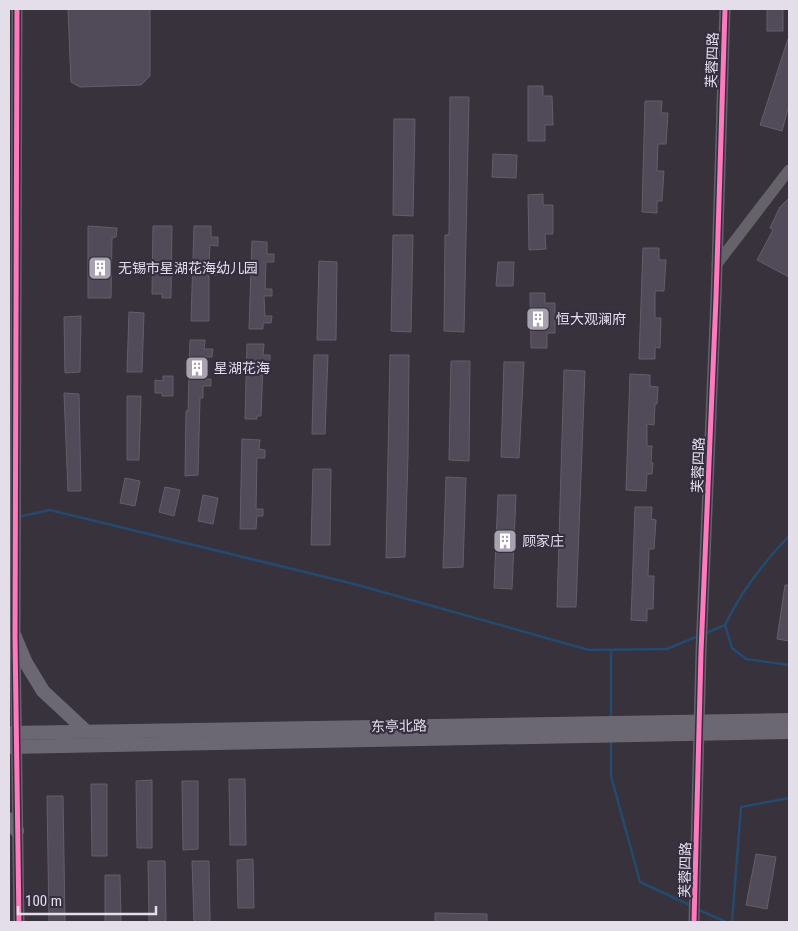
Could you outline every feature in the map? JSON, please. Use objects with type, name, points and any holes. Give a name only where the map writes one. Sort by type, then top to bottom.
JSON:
[{"type":"main road","points":[[9,655],[15,637]]},
{"type":"main road","points":[[15,637],[26,663],[43,691],[87,732]]},
{"type":"main road","name":"东亭北路","points":[[699,728],[789,720]]},
{"type":"main road","name":"东亭北路","points":[[12,740],[699,728],[789,732]]},
{"type":"main road","name":"东亭北路","points":[[12,740],[87,732],[599,730]]},
{"type":"main road","points":[[9,819],[17,831]]},
{"type":"street","points":[[17,9],[17,163],[13,181],[16,531],[12,740],[19,922]]},
{"type":"street","name":"芙蓉四路","points":[[694,922],[701,652],[717,264],[725,9]]},
{"type":"street","points":[[717,264],[789,170]]},
{"type":"building","points":[[68,9],[150,9],[150,76],[141,85],[80,87],[71,82]]},
{"type":"building","points":[[767,9],[783,9],[783,31],[767,31]]},
{"type":"building","points":[[788,39],[789,105],[782,131],[760,125]]},
{"type":"building","points":[[528,86],[543,86],[543,96],[552,96],[553,125],[545,125],[545,141],[528,141]]},
{"type":"building","points":[[450,97],[469,97],[464,332],[444,331],[445,235],[449,235]]},
{"type":"building","points":[[645,101],[662,101],[661,113],[668,113],[666,144],[658,144],[657,171],[664,171],[662,201],[657,201],[657,213],[642,212]]},
{"type":"building","points":[[394,119],[415,119],[413,216],[393,215]]},
{"type":"building","points":[[493,154],[517,155],[516,178],[492,177]]},
{"type":"building","points":[[543,194],[543,205],[553,205],[553,234],[545,234],[546,249],[529,250],[528,195]]},
{"type":"building","points":[[789,198],[789,277],[757,260],[773,230],[770,228],[780,207]]},
{"type":"building","name":"无锡市星湖花海幼儿园","points":[[88,226],[117,228],[116,237],[112,238],[111,298],[88,298]]},
{"type":"building","points":[[153,226],[172,226],[171,298],[162,298],[162,294],[152,294]]},
{"type":"building","points":[[194,226],[211,226],[211,237],[218,237],[218,246],[210,245],[209,267],[217,268],[217,275],[209,275],[209,321],[191,321]]},
{"type":"building","points":[[393,235],[413,235],[411,332],[391,331]]},
{"type":"building","points":[[252,241],[267,242],[267,254],[274,254],[274,262],[266,262],[265,289],[272,289],[272,296],[264,296],[265,316],[272,316],[271,323],[263,323],[263,329],[249,329]]},
{"type":"building","points":[[643,248],[659,248],[659,260],[666,260],[664,291],[655,291],[655,318],[661,318],[660,348],[655,347],[655,359],[639,359]]},
{"type":"building","points":[[319,261],[337,262],[336,340],[317,340]]},
{"type":"building","points":[[498,262],[514,262],[513,286],[496,286]]},
{"type":"building","name":"恒大观澜府","points":[[530,293],[545,293],[545,303],[555,303],[555,333],[547,333],[547,348],[531,348]]},
{"type":"building","points":[[129,312],[144,313],[142,372],[127,372]]},
{"type":"building","points":[[81,316],[80,372],[65,373],[64,317]]},
{"type":"building","points":[[190,340],[205,340],[204,349],[213,349],[212,357],[204,357],[204,379],[211,379],[211,386],[203,386],[203,398],[200,398],[198,475],[185,476],[186,411],[188,411]]},
{"type":"building","points":[[247,344],[264,344],[263,355],[270,355],[270,364],[263,363],[261,416],[257,416],[257,419],[245,419]]},
{"type":"building","points":[[314,355],[328,355],[325,434],[312,434]]},
{"type":"building","points":[[390,355],[409,355],[408,455],[405,557],[386,558]]},
{"type":"building","points":[[451,361],[470,361],[469,461],[449,460]]},
{"type":"building","points":[[504,362],[524,362],[519,458],[501,457]]},
{"type":"building","points":[[564,370],[585,371],[576,607],[557,607]]},
{"type":"building","points":[[630,374],[650,375],[650,386],[658,387],[654,425],[647,424],[647,446],[652,446],[651,463],[653,463],[652,474],[647,474],[646,491],[626,490]]},
{"type":"building","points":[[163,376],[173,376],[173,396],[162,396],[162,393],[155,393],[155,380],[163,381]]},
{"type":"building","points":[[64,393],[79,394],[81,491],[68,491]]},
{"type":"building","points":[[127,396],[141,396],[139,460],[127,460]]},
{"type":"building","points":[[242,439],[260,440],[259,449],[265,450],[265,458],[257,458],[256,509],[263,509],[263,516],[257,516],[256,529],[240,529]]},
{"type":"building","points":[[313,469],[331,469],[330,545],[311,545]]},
{"type":"building","points":[[446,477],[466,478],[463,567],[443,568]]},
{"type":"building","points":[[125,478],[140,481],[135,506],[120,503]]},
{"type":"building","points":[[165,487],[180,490],[174,516],[159,512]]},
{"type":"building","points":[[203,495],[218,498],[213,524],[198,521]]},
{"type":"building","name":"顾家庄","points":[[498,495],[516,495],[512,589],[494,588]]},
{"type":"building","points":[[635,507],[652,507],[651,519],[656,520],[654,549],[649,549],[648,576],[654,576],[653,609],[647,609],[647,621],[631,620]]},
{"type":"building","points":[[785,585],[789,585],[789,641],[777,639]]},
{"type":"building","points":[[229,779],[245,779],[246,845],[230,845]]},
{"type":"building","points":[[152,780],[152,848],[137,848],[136,781]]},
{"type":"building","points":[[182,781],[198,781],[198,849],[183,850]]},
{"type":"building","points":[[91,784],[107,784],[107,856],[92,856]]},
{"type":"building","points":[[47,796],[63,796],[65,922],[49,922]]},
{"type":"building","points":[[756,854],[776,857],[767,909],[746,905]]},
{"type":"building","points":[[253,859],[254,908],[238,908],[237,860]]},
{"type":"building","points":[[148,861],[165,861],[166,922],[149,922]]},
{"type":"building","points":[[192,861],[209,861],[210,922],[194,922]]},
{"type":"building","points":[[105,875],[120,875],[121,922],[105,922]]},
{"type":"building","points":[[435,913],[487,914],[487,922],[435,922]]},
{"type":"waterway","points":[[18,517],[50,510],[354,584],[589,650],[667,649],[698,636]]},
{"type":"waterway","points":[[725,625],[754,578],[789,536]]},
{"type":"waterway","points":[[706,633],[725,625],[732,648],[746,659],[789,665]]},
{"type":"waterway","points":[[611,650],[611,718]]},
{"type":"waterway","points":[[611,741],[611,776],[640,882],[692,906]]},
{"type":"waterway","points":[[732,922],[741,807],[789,798]]},
{"type":"waterway","points":[[699,910],[726,922]]},
{"type":"cycle path","points":[[17,9],[15,637],[19,922]]},
{"type":"cycle path","points":[[694,922],[701,652],[716,298],[725,9]]},
{"type":"place","name":"无锡市星湖花海幼儿园","points":[[100,268]]},
{"type":"place","name":"恒大观澜府","points":[[538,319]]},
{"type":"place","name":"星湖花海","points":[[197,368]]},
{"type":"place","name":"顾家庄","points":[[505,541]]}]
